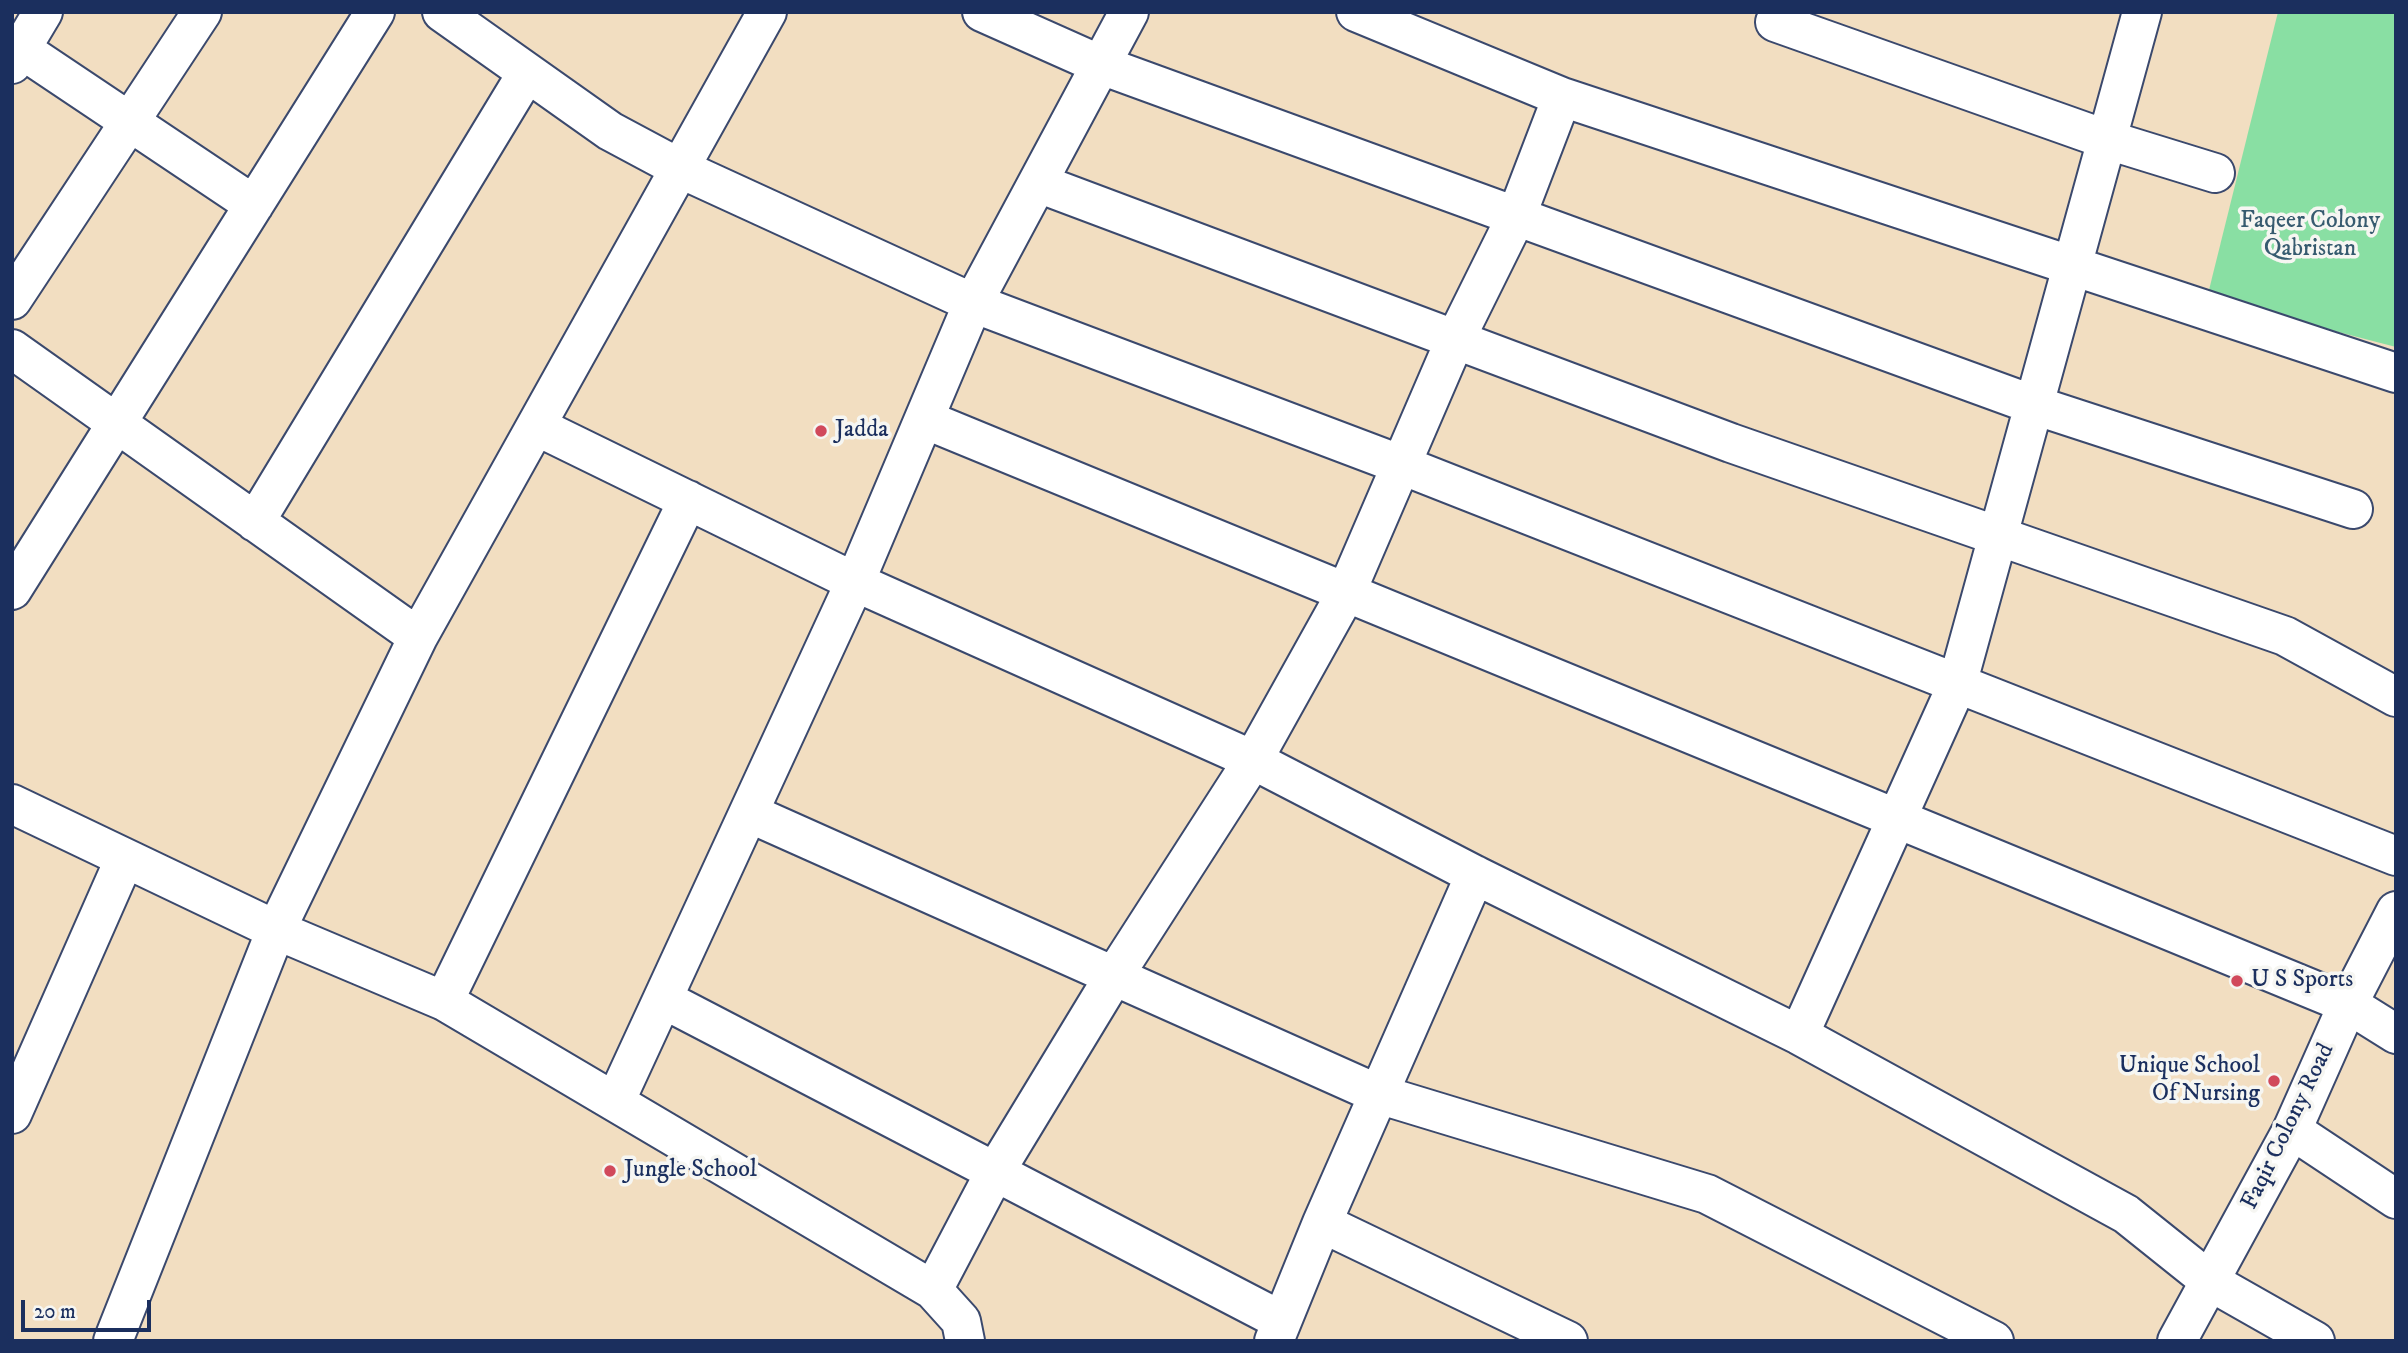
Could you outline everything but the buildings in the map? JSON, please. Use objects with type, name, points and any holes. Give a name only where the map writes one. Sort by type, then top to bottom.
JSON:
[{"type":"street","points":[[43,12],[17,57],[130,122],[254,205]]},
{"type":"street","points":[[12,300],[202,12]]},
{"type":"street","points":[[12,590],[375,12]]},
{"type":"street","points":[[442,12],[610,131],[681,169],[974,303],[1399,464],[2396,856]]},
{"type":"street","points":[[113,1341],[276,930],[418,637],[538,427],[767,12]]},
{"type":"street","points":[[982,12],[1101,65],[2034,405],[2353,509]]},
{"type":"street","points":[[615,1102],[855,582],[974,303],[1129,12]]},
{"type":"street","points":[[1356,12],[1562,97],[2073,269],[2396,373]]},
{"type":"street","points":[[1799,1035],[1957,685],[2000,538],[2142,12]]},
{"type":"street","points":[[1775,22],[2108,140],[2214,173]]},
{"type":"street","points":[[255,522],[527,72]]},
{"type":"street","points":[[933,1290],[995,1172],[1114,976],[1253,760],[1345,595],[1399,464],[1455,340],[1516,217],[1562,97]]},
{"type":"street","points":[[1038,183],[1731,443],[2285,636],[2396,697]]},
{"type":"street","points":[[12,349],[418,637]]},
{"type":"street","points":[[924,419],[1345,595],[2348,1004],[2396,1034]]},
{"type":"street","points":[[538,427],[855,582],[1253,760],[1475,875],[1799,1035],[2126,1214],[2211,1282],[2315,1341]]},
{"type":"street","points":[[444,1001],[688,500]]},
{"type":"street","points":[[12,804],[276,930],[444,1001],[933,1290],[961,1321],[965,1341]]},
{"type":"street","points":[[749,813],[1378,1094],[1707,1194],[1994,1341]]},
{"type":"street","points":[[12,1114],[125,858]]},
{"type":"street","points":[[663,999],[995,1172],[1278,1331],[1322,1223],[1475,875]]},
{"type":"street","name":"Faqir Colony Road","points":[[2177,1341],[2292,1130],[2348,1004],[2396,911]]},
{"type":"street","points":[[2292,1130],[2396,1199]]},
{"type":"street","points":[[1322,1223],[1529,1333],[1567,1341]]},
{"type":"green space","name":"Faqeer Colony Qabristan","points":[[2278,12],[2396,12],[2396,347],[2207,298]]},
{"type":"place","name":"Jadda","points":[[821,431]]},
{"type":"place","name":"U S Sports","points":[[2237,981]]},
{"type":"place","name":"Unique School Of Nursing","points":[[2274,1081]]},
{"type":"place","name":"Jungle School","points":[[610,1171]]}]
